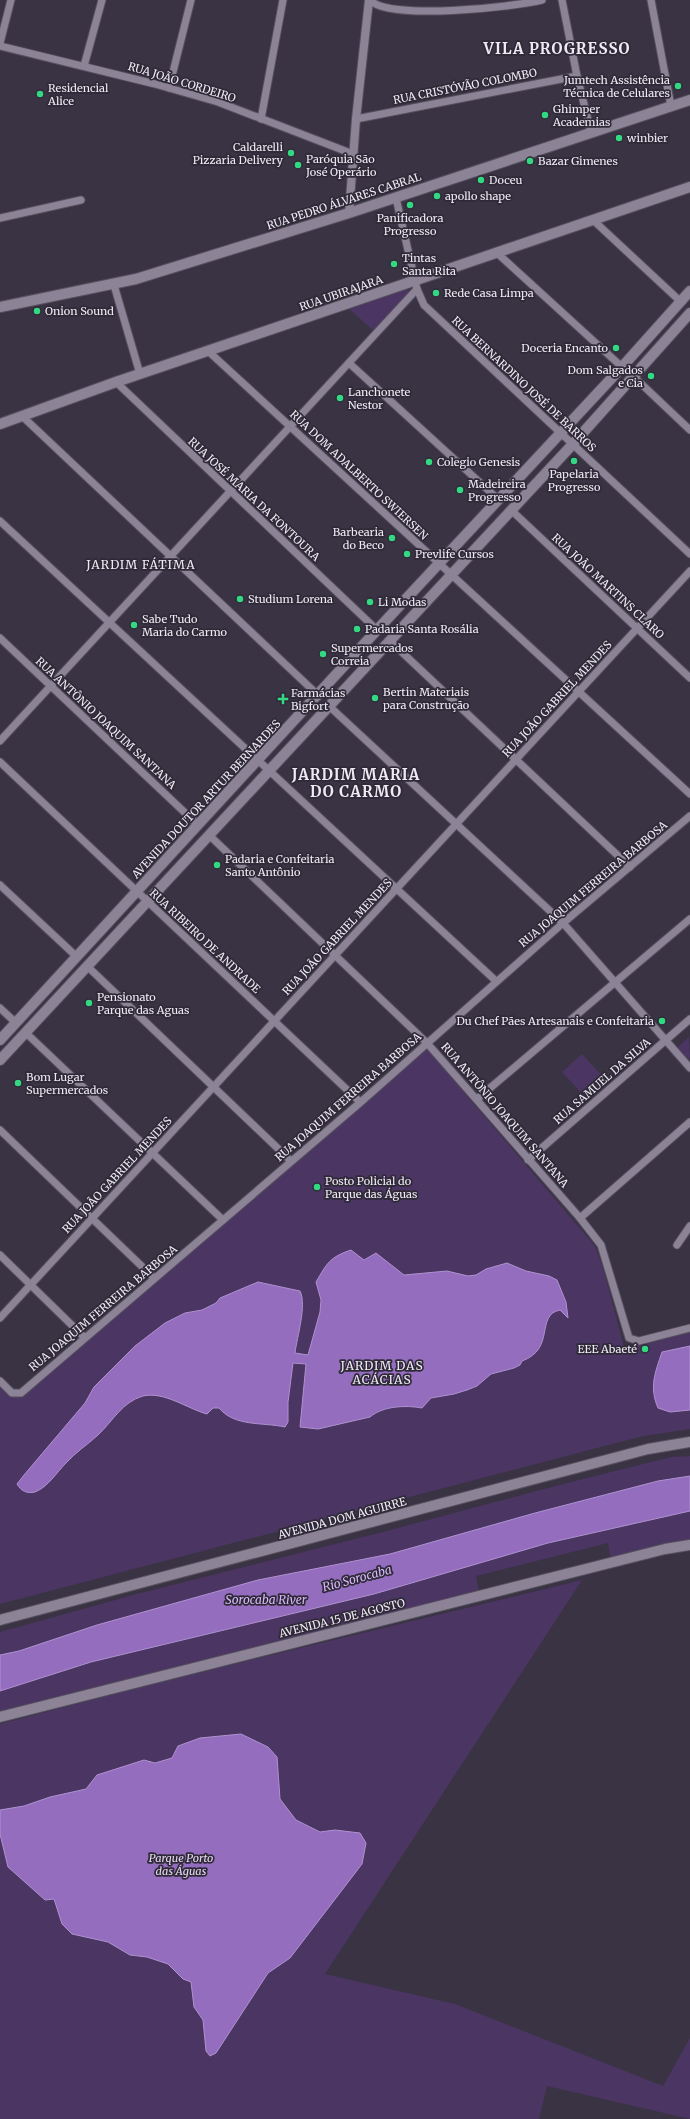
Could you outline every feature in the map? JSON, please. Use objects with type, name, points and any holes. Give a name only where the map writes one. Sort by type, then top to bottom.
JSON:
[{"type":"main road","name":"RUA PEDRO ÁLVARES CABRAL","points":[[0,307],[114,285],[396,198],[690,100]]},
{"type":"main road","name":"RUA UBIRAJARA","points":[[0,424],[116,382],[208,351],[417,285],[497,253],[690,188]]},
{"type":"main road","name":"AVENIDA DOUTOR ARTUR BERNARDES","points":[[0,1040],[319,696],[377,630],[622,367],[690,291]]},
{"type":"main road","points":[[0,1060],[86,966],[210,836],[389,640],[634,378],[690,312]]},
{"type":"main road","name":"AVENIDA DOM AGUIRRE","points":[[0,1620],[648,1449],[690,1442]]},
{"type":"main road","name":"AVENIDA 15 DE AGOSTO","points":[[0,1717],[690,1545]]},
{"type":"street","points":[[0,44],[11,0]]},
{"type":"street","points":[[84,66],[102,0]]},
{"type":"street","points":[[169,88],[191,0]]},
{"type":"street","points":[[261,119],[283,0]]},
{"type":"street","points":[[370,0],[374,4],[402,9],[436,11],[522,5],[542,0]]},
{"type":"street","points":[[349,213],[356,118],[370,0]]},
{"type":"street","points":[[562,0],[577,76],[591,132]]},
{"type":"street","points":[[652,0],[671,106]]},
{"type":"street","name":"RUA JOÃO CORDEIRO","points":[[0,44],[218,102],[353,154]]},
{"type":"street","name":"RUA CRISTÓVÃO COLOMBO","points":[[356,118],[577,76]]},
{"type":"street","name":"RUA BERNARDINO JOSÉ DE BARROS","points":[[396,198],[417,285],[424,305],[560,434],[690,554]]},
{"type":"street","points":[[0,218],[81,200]]},
{"type":"street","points":[[593,220],[680,301]]},
{"type":"street","points":[[497,253],[622,367]]},
{"type":"street","points":[[114,285],[140,374]]},
{"type":"street","points":[[0,741],[349,363],[417,285]]},
{"type":"street","name":"RUA DOM ADALBERTO SWIERSEN","points":[[208,351],[690,794]]},
{"type":"street","points":[[349,363],[499,500]]},
{"type":"street","points":[[634,378],[690,430]]},
{"type":"street","name":"RUA JOSÉ MARIA DA FONTOURA","points":[[116,382],[230,492],[377,630]]},
{"type":"street","points":[[22,416],[319,696]]},
{"type":"street","name":"RUA JOÃO MARTINS CLARO","points":[[511,510],[690,678]]},
{"type":"street","points":[[0,521],[496,981]]},
{"type":"street","name":"RUA JOÃO GABRIEL MENDES","points":[[0,1318],[690,571]]},
{"type":"street","name":"RUA ANTÔNIO JOAQUIM SANTANA","points":[[0,638],[198,825]]},
{"type":"street","points":[[389,640],[630,867]]},
{"type":"street","points":[[328,706],[563,923],[690,1068]]},
{"type":"street","name":"RUA RIBEIRO DE ANDRADE","points":[[0,762],[360,1102]]},
{"type":"street","name":"RUA JOAQUIM FERREIRA BARBOSA","points":[[0,1381],[12,1393],[20,1392],[292,1161],[496,981],[690,816]]},
{"type":"street","name":"RUA ANTÔNIO JOAQUIM SANTANA","points":[[210,836],[427,1043],[580,1218],[601,1246],[627,1335],[632,1340],[639,1341],[690,1328]]},
{"type":"street","points":[[0,885],[77,957]]},
{"type":"street","points":[[477,1099],[690,919]]},
{"type":"street","points":[[86,966],[292,1161]]},
{"type":"street","points":[[0,1008],[16,1023]]},
{"type":"street","name":"RUA SAMUEL DA SILVA","points":[[528,1160],[690,1019]]},
{"type":"street","points":[[25,1032],[223,1220]]},
{"type":"street","points":[[580,1218],[690,1122]]},
{"type":"street","points":[[0,1130],[154,1278]]},
{"type":"street","points":[[676,1245],[690,1226]]},
{"type":"street","points":[[0,1255],[84,1337]]},
{"type":"green space","points":[[406,289],[410,291],[374,331],[347,307]]},
{"type":"green space","points":[[689,1037],[690,1058],[686,1061],[677,1048]]},
{"type":"green space","points":[[427,1049],[595,1246],[604,1271],[624,1347],[690,1331],[690,1346],[662,1352],[670,1412],[690,1410],[690,1429],[643,1436],[0,1604],[0,1387],[8,1394],[20,1398]]},
{"type":"green space","points":[[582,1054],[605,1079],[585,1097],[562,1072]]},
{"type":"green space","points":[[690,1456],[690,1541],[610,1557],[608,1543],[476,1576],[479,1592],[0,1714],[0,1632],[137,1594],[379,1533],[563,1484],[671,1457]]},
{"type":"green space","name":"Parque Porto das Águas","points":[[582,1580],[325,1974],[455,2004],[663,2086],[690,2038],[690,2119],[547,2086],[539,2119],[0,2119],[0,1724],[164,1681]]},
{"type":"water","points":[[351,1250],[364,1260],[376,1253],[404,1275],[447,1271],[468,1276],[476,1275],[486,1269],[507,1263],[526,1271],[549,1276],[557,1280],[566,1302],[568,1318],[560,1310],[553,1313],[548,1318],[539,1349],[532,1356],[522,1361],[520,1365],[514,1368],[491,1374],[477,1386],[454,1394],[431,1398],[422,1408],[394,1407],[375,1413],[370,1417],[318,1429],[300,1427],[306,1364],[293,1363],[288,1402],[288,1422],[285,1427],[241,1421],[225,1414],[219,1408],[213,1408],[207,1414],[167,1398],[151,1395],[143,1396],[123,1407],[98,1435],[70,1459],[40,1490],[29,1493],[22,1490],[17,1484],[85,1403],[94,1387],[135,1346],[165,1323],[185,1313],[202,1310],[216,1303],[220,1298],[258,1282],[300,1291],[302,1297],[302,1313],[295,1353],[308,1355],[320,1312],[321,1300],[316,1282],[323,1270],[334,1258]]},
{"type":"water","points":[[690,1346],[690,1410],[670,1412],[658,1408],[653,1387],[655,1373],[662,1352]]},
{"type":"water","name":"Sorocaba River","points":[[690,1476],[690,1511],[548,1543],[374,1594],[91,1662],[0,1691],[0,1655],[19,1651],[97,1625],[258,1580],[390,1554],[535,1513],[658,1481]]},
{"type":"water","points":[[241,1734],[268,1747],[277,1757],[280,1799],[296,1820],[320,1832],[335,1830],[360,1833],[366,1843],[362,1864],[290,1958],[268,1973],[216,2053],[210,2056],[206,2051],[203,2020],[194,2007],[191,1982],[183,1979],[168,1964],[147,1957],[130,1955],[108,1942],[72,1934],[62,1924],[54,1899],[45,1900],[8,1867],[0,1834],[0,1810],[24,1806],[50,1797],[86,1789],[97,1775],[144,1760],[155,1763],[172,1758],[178,1746],[200,1738]]},
{"type":"place","name":"Jumtech Assistência Técnica de Celulares","points":[[678,86]]},
{"type":"place","name":"Residencial Alice","points":[[40,94]]},
{"type":"place","name":"Ghimper Academias","points":[[545,115]]},
{"type":"place","name":"winbier","points":[[619,138]]},
{"type":"place","name":"Caldarelli Pizzaria Delivery","points":[[291,153]]},
{"type":"place","name":"Bazar Gimenes","points":[[530,161]]},
{"type":"place","name":"Paróquia São José Operário","points":[[298,165]]},
{"type":"place","name":"Doceu","points":[[481,180]]},
{"type":"place","name":"apollo shape","points":[[437,196]]},
{"type":"place","name":"Panificadora Progresso","points":[[410,205]]},
{"type":"place","name":"Tintas Santa Rita","points":[[394,264]]},
{"type":"place","name":"Rede Casa Limpa","points":[[436,293]]},
{"type":"place","name":"Onion Sound","points":[[37,311]]},
{"type":"place","name":"Doceria Encanto","points":[[616,348]]},
{"type":"place","name":"Dom Salgados e Cia","points":[[651,376]]},
{"type":"place","name":"Lanchonete Nestor","points":[[340,398]]},
{"type":"place","name":"Papelaria Progresso","points":[[574,461]]},
{"type":"place","name":"Colegio Genesis","points":[[429,462]]},
{"type":"place","name":"Madeireira Progresso","points":[[460,490]]},
{"type":"place","name":"Barbearia do Beco","points":[[392,538]]},
{"type":"place","name":"Prevlife Cursos","points":[[407,554]]},
{"type":"place","name":"Studium Lorena","points":[[240,599]]},
{"type":"place","name":"Li Modas","points":[[370,602]]},
{"type":"place","name":"Sabe Tudo Maria do Carmo","points":[[134,625]]},
{"type":"place","name":"Padaria Santa Rosália","points":[[357,629]]},
{"type":"place","name":"Supermercados Correia","points":[[323,654]]},
{"type":"place","name":"Bertin Materiais para Construção","points":[[375,698]]},
{"type":"place","name":"Farmácias Bigfort","points":[[283,699]]},
{"type":"place","name":"Padaria e Confeitaria Santo Antônio","points":[[217,865]]},
{"type":"place","name":"Pensionato Parque das Aguas","points":[[89,1003]]},
{"type":"place","name":"Du Chef Pães Artesanais e Confeitaria","points":[[662,1021]]},
{"type":"place","name":"Bom Lugar Supermercados","points":[[18,1083]]},
{"type":"place","name":"Posto Policial do Parque das Águas","points":[[317,1187]]},
{"type":"place","name":"EEE Abaeté","points":[[645,1349]]},
{"type":"district","name":"VILA PROGRESSO","points":[[557,48]]},
{"type":"district","name":"JARDIM FÁTIMA","points":[[141,564]]},
{"type":"district","name":"JARDIM MARIA DO CARMO","points":[[356,782]]},
{"type":"district","name":"JARDIM DAS ACÁCIAS","points":[[382,1372]]},
{"type":"water label","name":"Rio Sorocaba","points":[[357,1578]]}]
